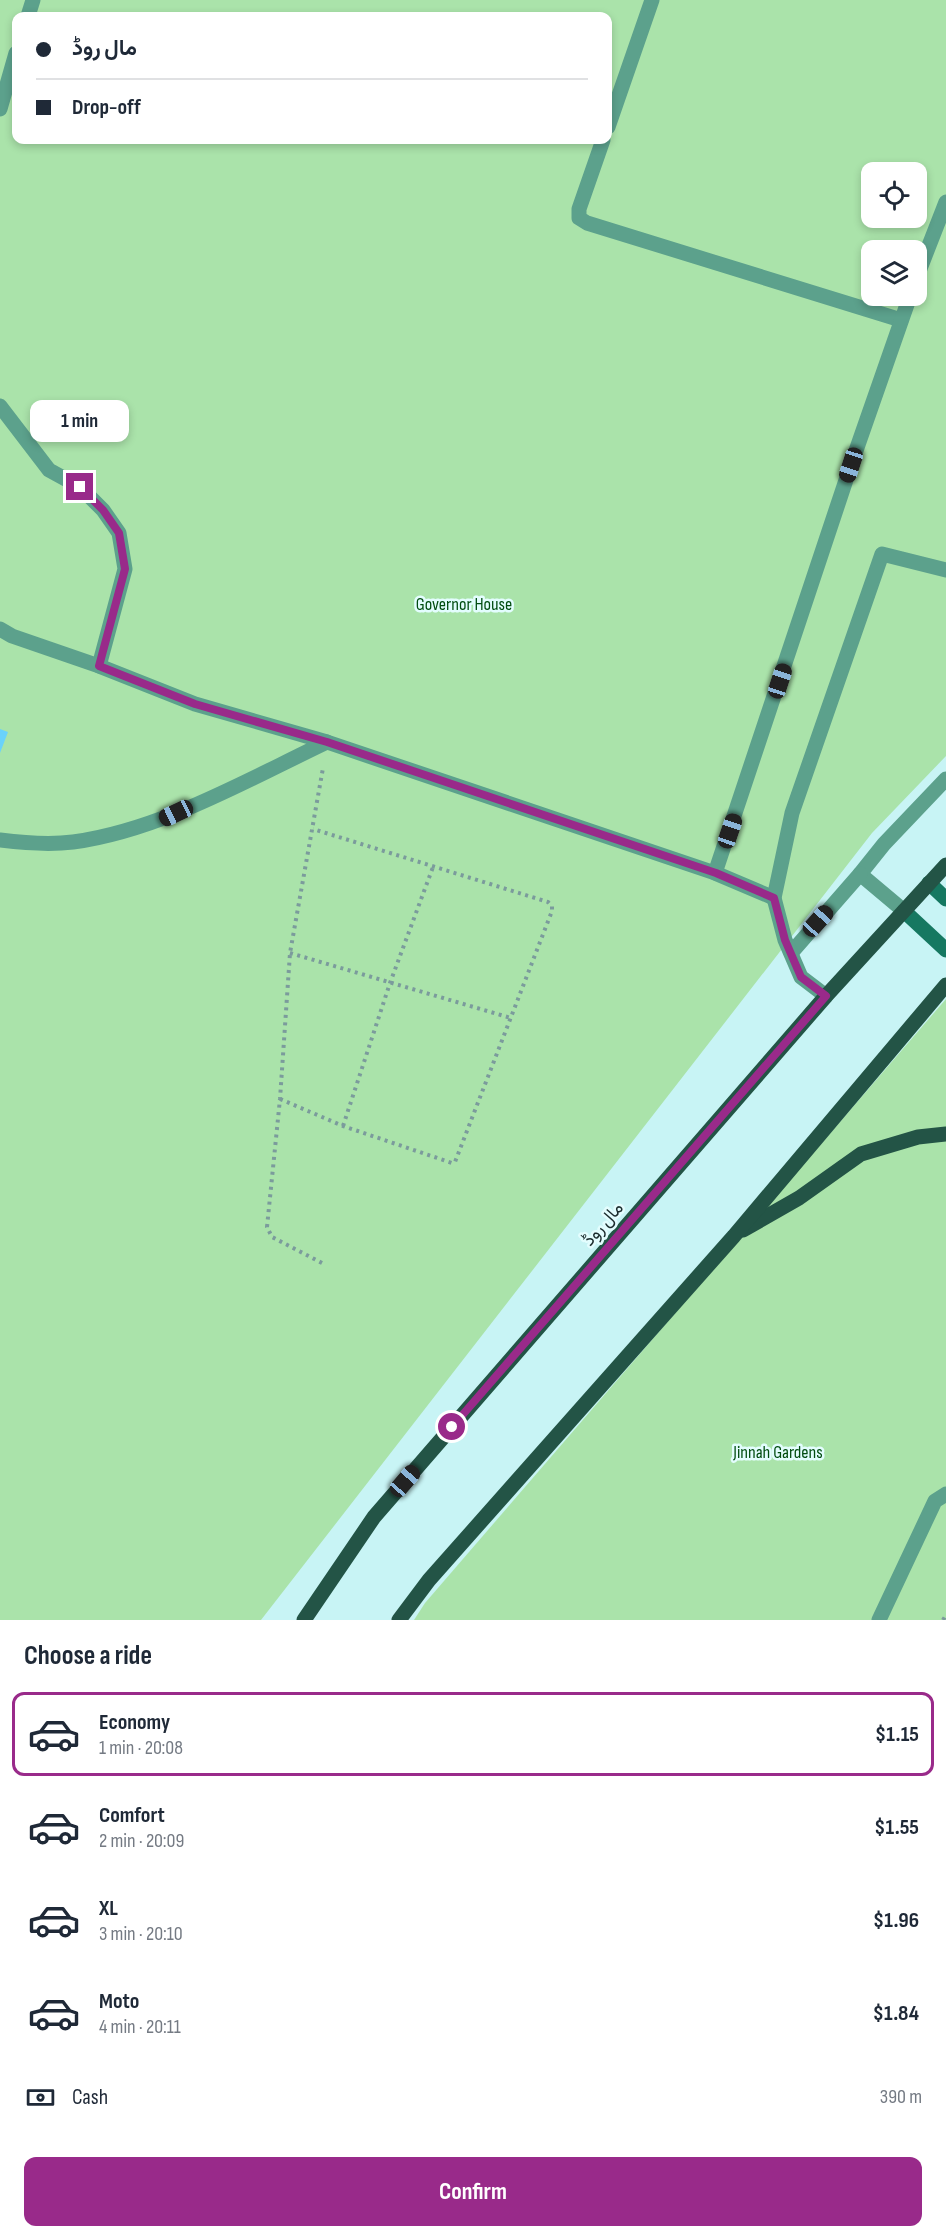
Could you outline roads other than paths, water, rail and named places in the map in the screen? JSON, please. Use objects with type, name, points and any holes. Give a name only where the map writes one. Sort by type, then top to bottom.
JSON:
[{"type":"main road","name":"مال روڈ","points":[[304,1620],[374,1517],[826,996],[946,865]]},
{"type":"main road","points":[[929,883],[946,899]]},
{"type":"main road","points":[[904,911],[946,950]]},
{"type":"main road","points":[[399,1620],[429,1580],[734,1236],[946,985]]},
{"type":"main road","points":[[734,1236],[799,1198],[861,1154],[918,1137],[946,1134]]},
{"type":"street","points":[[612,115],[652,0]]},
{"type":"street","points":[[0,109],[12,70]]},
{"type":"street","points":[[602,144],[579,209],[579,218],[587,223],[901,320]]},
{"type":"street","points":[[927,251],[946,202]]},
{"type":"street","points":[[716,873],[906,306]]},
{"type":"street","points":[[0,406],[49,470],[80,487],[103,510],[119,533],[125,569],[99,666]]},
{"type":"street","points":[[826,996],[801,977],[785,940],[774,898],[792,813],[882,554],[946,570]]},
{"type":"street","points":[[0,629],[12,636],[99,666],[195,704],[327,742],[716,873],[774,898]]},
{"type":"street","points":[[0,840],[26,843],[72,842],[156,822],[327,742]]},
{"type":"street","points":[[790,953],[884,844],[946,779]]},
{"type":"street","points":[[860,874],[904,911]]},
{"type":"street","points":[[879,1620],[942,1500]]},
{"type":"park label","name":"Governor House","points":[[464,604]]},
{"type":"park label","name":"Jinnah Gardens","points":[[778,1452]]}]
